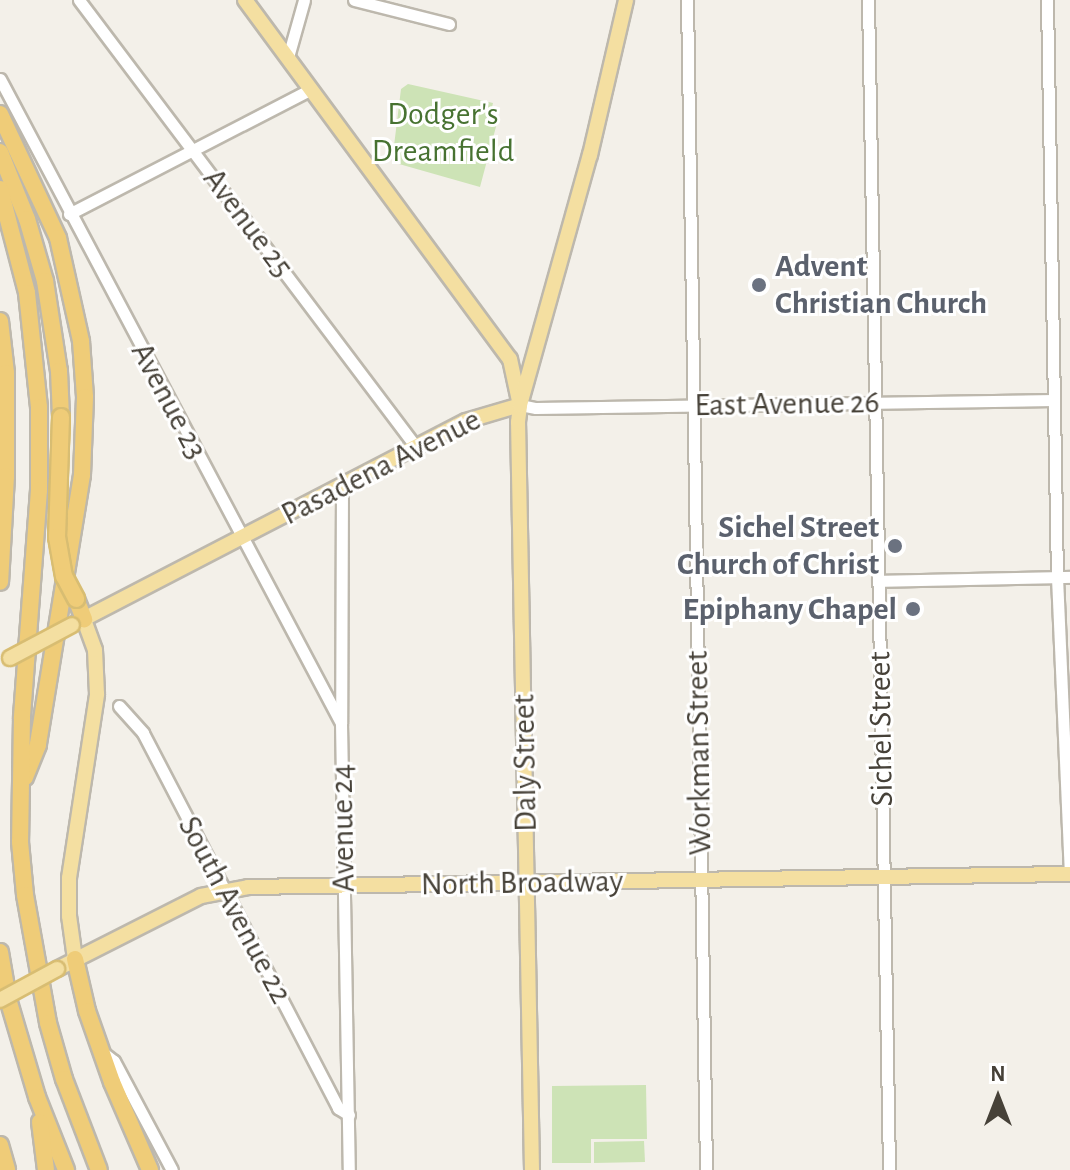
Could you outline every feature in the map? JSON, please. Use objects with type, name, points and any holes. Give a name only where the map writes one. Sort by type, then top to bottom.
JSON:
[{"type":"highway","points":[[0,114],[58,238],[81,341],[85,397],[82,475],[43,715],[38,745],[20,790]]},
{"type":"highway","points":[[0,152],[27,219],[45,281],[59,371],[61,417],[57,537],[64,576],[76,599],[78,622]]},
{"type":"highway","points":[[0,189],[27,293],[39,407],[39,490],[22,718],[20,842],[35,963],[64,1079],[99,1170]]},
{"type":"highway","points":[[0,321],[6,373],[6,476],[0,582]]},
{"type":"highway","points":[[0,354],[6,373]]},
{"type":"highway","points":[[0,952],[8,999],[37,1097],[66,1170]]},
{"type":"highway","points":[[75,959],[101,1051],[150,1170]]},
{"type":"highway","points":[[37,1097],[46,1170]]},
{"type":"highway","points":[[0,1145],[7,1170]]},
{"type":"main road","points":[[245,0],[510,359],[520,405]]},
{"type":"main road","name":"Pasadena Avenue","points":[[0,662],[486,412],[520,405],[590,155],[626,0]]},
{"type":"main road","name":"Daly Street","points":[[520,405],[532,1170]]},
{"type":"main road","points":[[75,959],[69,916],[69,878],[97,694],[95,650],[78,622]]},
{"type":"main road","name":"North Broadway","points":[[0,1000],[201,896],[223,890],[1070,872]]},
{"type":"street","name":"Avenue 25","points":[[79,0],[416,447]]},
{"type":"street","points":[[288,57],[304,0]]},
{"type":"street","points":[[354,0],[449,24]]},
{"type":"street","name":"Workman Street","points":[[687,0],[706,1170]]},
{"type":"street","name":"Sichel Street","points":[[868,0],[889,1170]]},
{"type":"street","points":[[1047,0],[1054,400],[1064,577],[1070,872]]},
{"type":"street","name":"Avenue 23","points":[[0,79],[341,723]]},
{"type":"street","points":[[69,214],[311,89]]},
{"type":"street","name":"East Avenue 26","points":[[520,405],[535,408],[1054,400]]},
{"type":"street","name":"Avenue 24","points":[[342,486],[341,723],[349,1170]]},
{"type":"street","points":[[878,581],[1064,577]]},
{"type":"street","name":"South Avenue 22","points":[[119,706],[143,733],[338,1108],[349,1115]]},
{"type":"street","points":[[101,1051],[114,1061],[172,1170]]},
{"type":"green space","name":"Dodger's Dreamfield","points":[[408,84],[493,103],[489,120],[497,123],[480,187],[392,162],[401,89]]},
{"type":"green space","points":[[646,1085],[647,1139],[591,1139],[591,1163],[552,1163],[552,1086]]},
{"type":"green space","points":[[644,1141],[645,1162],[594,1163],[594,1142]]},
{"type":"place","name":"Advent Christian Church","points":[[759,285]]},
{"type":"place","name":"Sichel Street Church of Christ","points":[[895,546]]},
{"type":"place","name":"Epiphany Chapel","points":[[913,609]]}]
